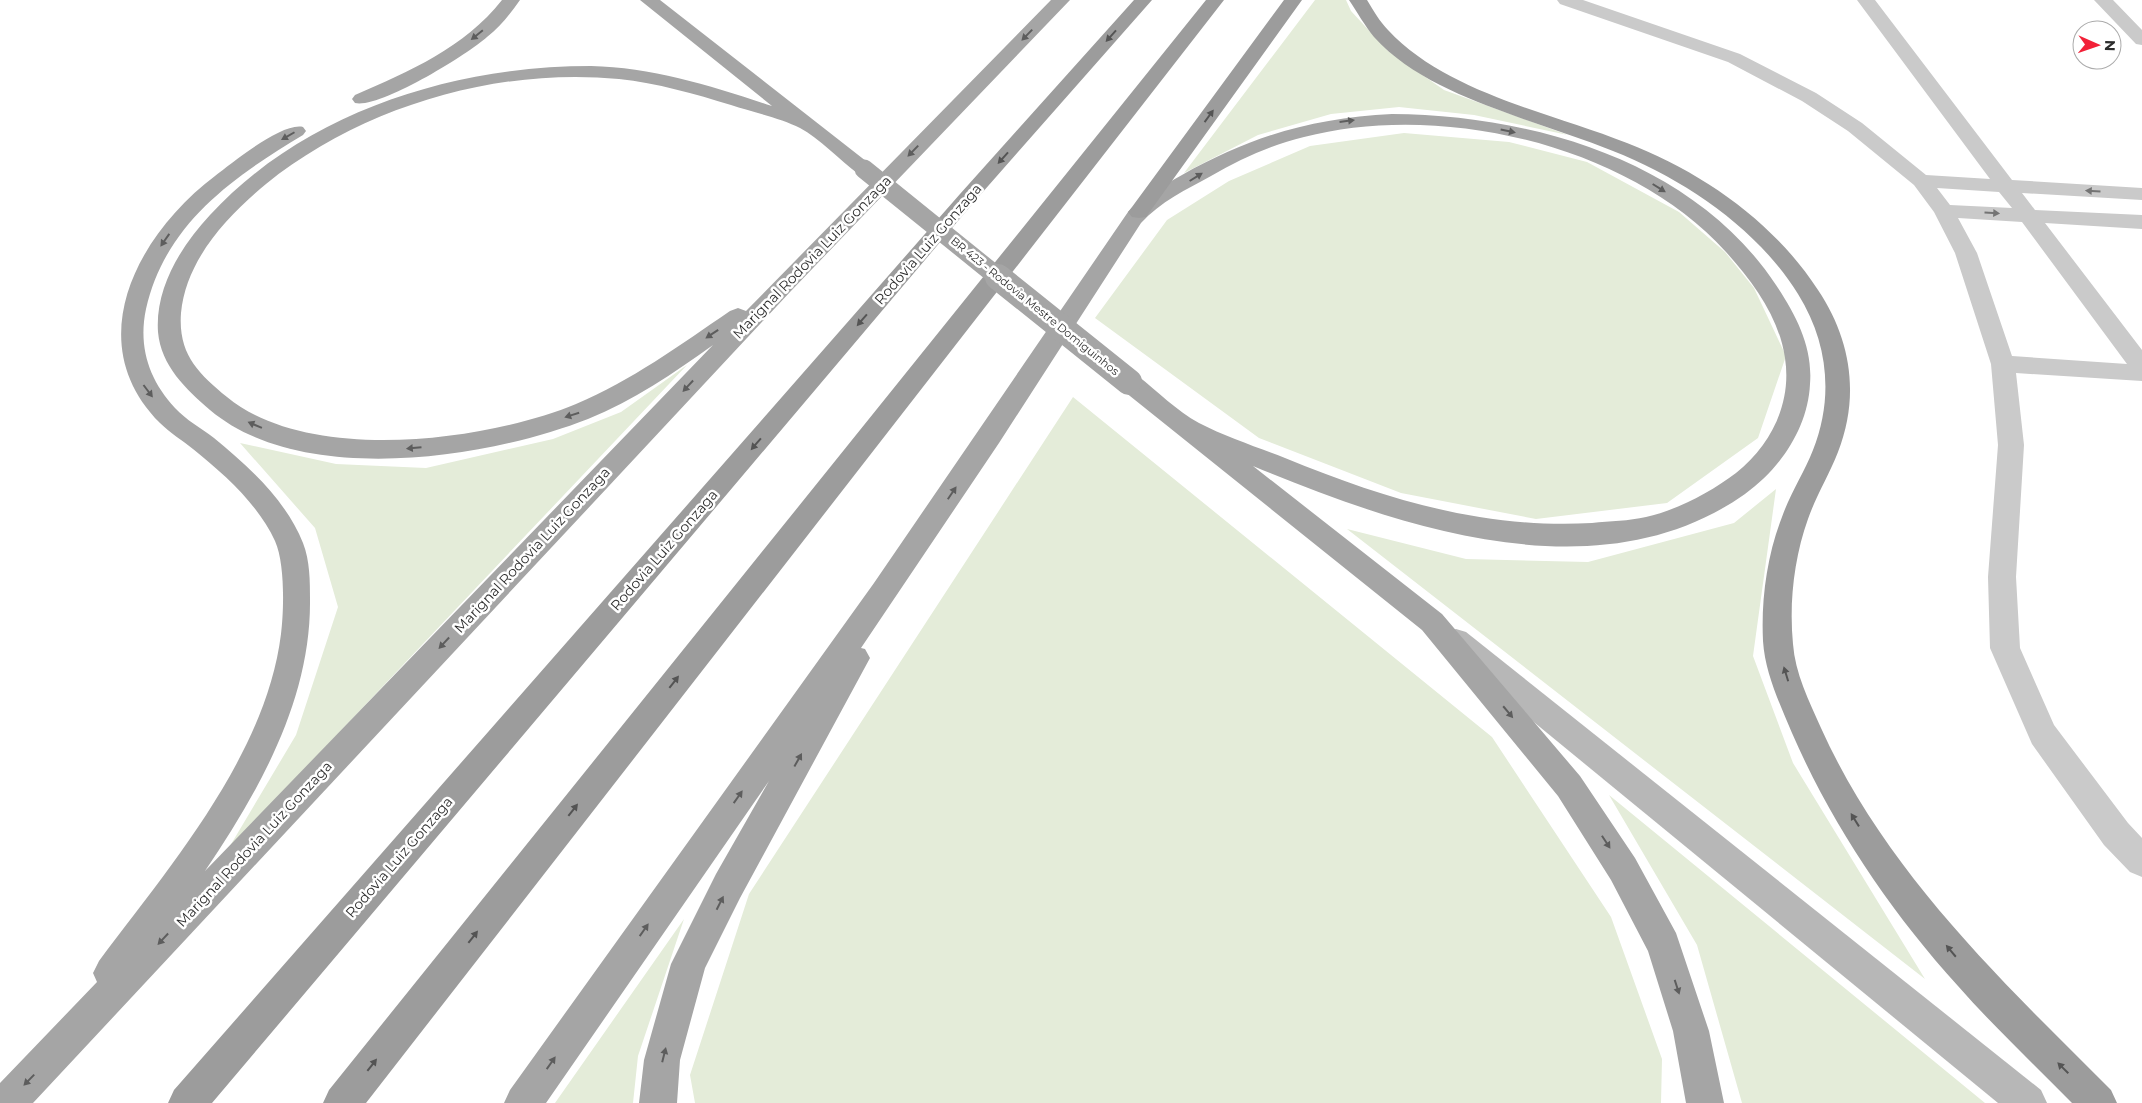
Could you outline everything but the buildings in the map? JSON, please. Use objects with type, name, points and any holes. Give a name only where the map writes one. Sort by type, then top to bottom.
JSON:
[{"type":"highway","name":"Rodovia Luiz Gonzaga","points":[[187,1103],[967,198],[1143,0]]},
{"type":"highway","points":[[342,1103],[1215,0]]},
{"type":"highway","points":[[1139,212],[1293,0]]},
{"type":"highway","points":[[1358,0],[1376,30],[1404,55],[1432,74],[1496,102],[1615,145],[1659,165],[1701,190],[1747,224],[1784,260],[1809,294],[1826,328],[1838,367],[1839,408],[1828,446],[1793,523],[1782,564],[1778,608],[1778,647],[1793,697],[1818,757],[1855,821],[1897,882],[1952,953],[2098,1103]]},
{"type":"main road","points":[[52,1057],[212,831],[258,755],[284,694],[297,636],[296,584],[290,543],[270,510],[244,476],[166,414],[143,385],[133,360],[131,334],[135,305],[143,278],[163,242],[183,217],[242,165],[306,125],[435,64],[464,46],[488,26],[510,0]]},
{"type":"main road","name":"BR 423 - Rodovia Mestre Domiguinhos","points":[[649,0],[1432,622],[1569,786],[1623,869],[1664,945],[1691,1031],[1705,1103]]},
{"type":"main road","name":"Marignal Rodovia Luiz Gonzaga","points":[[7,1103],[782,287],[1061,0]]},
{"type":"main road","points":[[684,8],[702,41]]},
{"type":"main road","points":[[782,287],[670,363],[628,388],[580,412],[522,432],[456,444],[390,450],[325,446],[278,435],[236,418],[210,399],[183,368],[171,344],[171,315],[176,279],[195,246],[222,211],[255,180],[297,150],[336,130],[419,96],[519,76],[558,72],[618,73],[691,87],[806,124]]},
{"type":"main road","points":[[523,1103],[934,519],[1139,212],[1237,153],[1309,129],[1344,121],[1378,119],[1459,122],[1492,127],[1570,146],[1648,181],[1682,202],[1712,224],[1739,249],[1766,282],[1787,322],[1798,350],[1798,382],[1795,401],[1782,438],[1762,464],[1731,492],[1696,509],[1647,527],[1585,535],[1538,535],[1484,531],[1420,517],[1365,499],[1186,428]]},
{"type":"main road","points":[[658,1103],[662,1060],[689,964],[791,773],[934,519]]},
{"type":"main road","points":[[1432,622],[2028,1103]]},
{"type":"street","points":[[1566,0],[1734,58],[1809,97],[1855,127],[1921,181],[1944,210],[1966,253],[2004,364],[2010,445],[2002,577],[2005,648],[2043,734],[2116,834],[2142,861]]},
{"type":"street","points":[[1866,0],[2142,368]]},
{"type":"street","points":[[2103,0],[2142,40]]},
{"type":"street","points":[[1921,181],[2142,194]]},
{"type":"street","points":[[1944,210],[2142,222]]},
{"type":"street","points":[[2004,364],[2142,372]]},
{"type":"green space","points":[[1315,0],[1346,0],[1351,11],[1388,51],[1444,90],[1568,135],[1474,115],[1399,107],[1331,114],[1258,135],[1184,173]]},
{"type":"green space","points":[[1404,133],[1509,142],[1587,162],[1679,212],[1725,252],[1754,288],[1786,356],[1758,438],[1667,503],[1536,519],[1401,493],[1259,438],[1095,318],[1167,220],[1229,181],[1310,146]]},
{"type":"green space","points":[[687,365],[227,851],[296,735],[338,607],[315,528],[240,443],[336,464],[426,468],[553,439],[621,412]]},
{"type":"green space","points":[[1073,397],[1492,737],[1611,917],[1662,1059],[1661,1103],[695,1103],[690,1075],[749,894]]},
{"type":"green space","points":[[1776,489],[1753,656],[1793,763],[1925,979],[1347,529],[1466,559],[1588,562],[1734,523]]},
{"type":"green space","points":[[1609,795],[1985,1103],[1742,1103],[1697,945]]},
{"type":"green space","points":[[684,919],[638,1056],[633,1103],[555,1103]]}]
